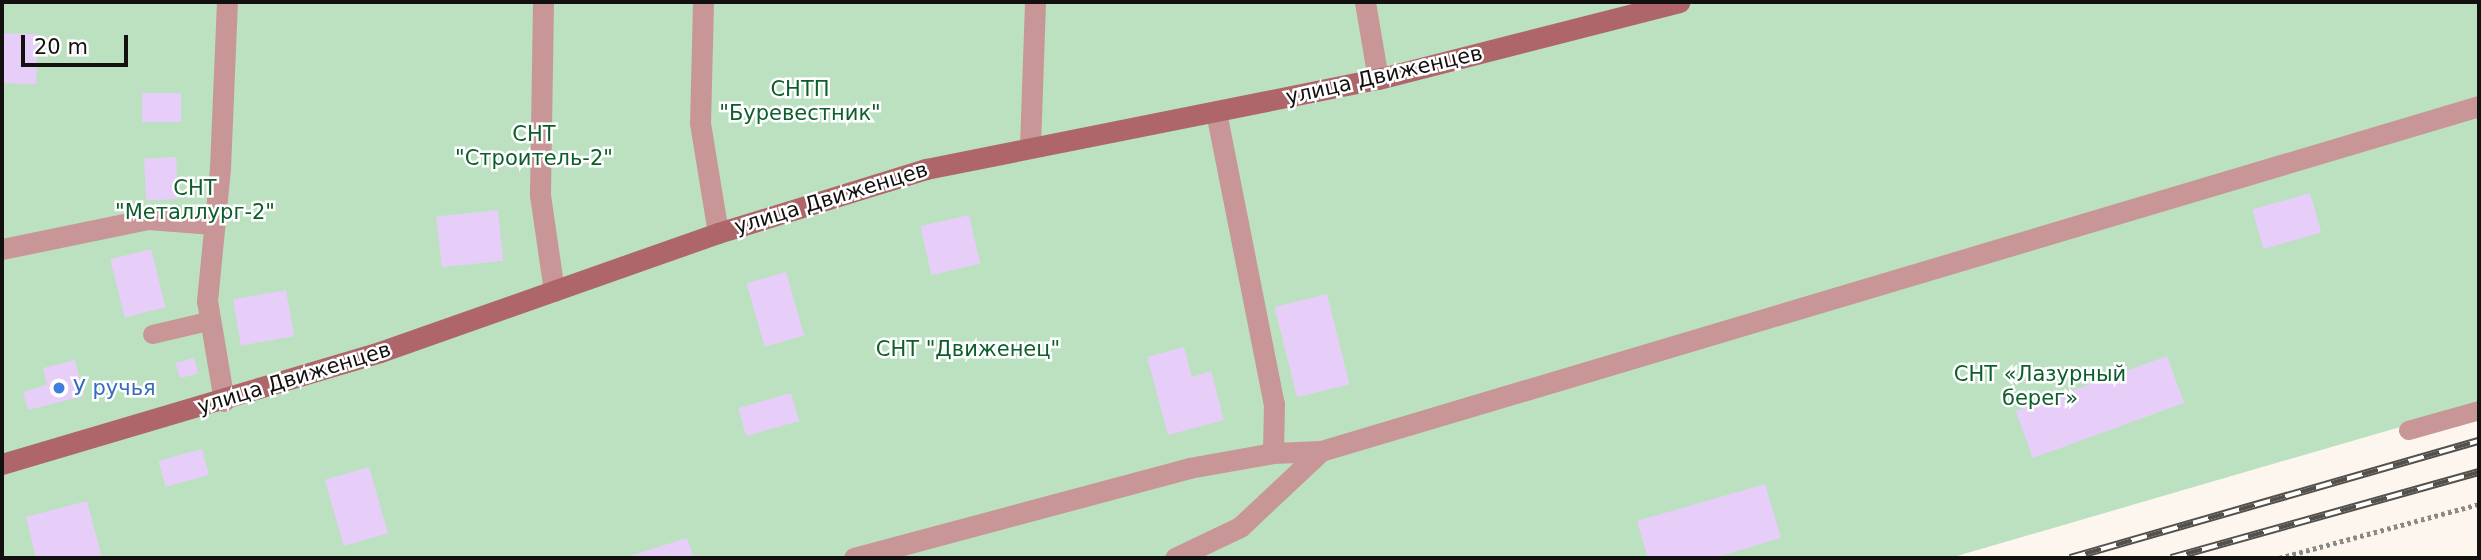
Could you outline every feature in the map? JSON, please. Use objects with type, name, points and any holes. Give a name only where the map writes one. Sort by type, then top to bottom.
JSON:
[{"type":"street","points":[[223,401],[208,321],[227,2]]},
{"type":"street","points":[[543,2],[540,195],[554,290]]},
{"type":"street","points":[[703,2],[700,123],[718,233]]},
{"type":"street","points":[[1030,146],[1035,2]]},
{"type":"street","points":[[1365,2],[1378,79]]},
{"type":"street","name":"улица Движенцев","points":[[2,464],[223,401],[380,352],[718,233],[926,169],[1030,146],[1378,79],[1679,2]]},
{"type":"street","points":[[854,558],[1126,482],[1273,453],[1321,451],[2479,106]]},
{"type":"street","points":[[1216,112],[1274,404],[1273,453]]},
{"type":"street","points":[[2,249],[148,219],[213,224]]},
{"type":"street","points":[[1175,558],[1240,527],[1321,451]]},
{"type":"lane","points":[[152,334],[208,321]]},
{"type":"lane","points":[[2408,430],[2479,410]]},
{"type":"path","points":[[2279,558],[2479,504]]},
{"type":"green space","points":[[2,2],[2479,2],[2479,404],[1950,558],[2,558]]},
{"type":"building","points":[[2,33],[38,34],[36,84],[2,83]]},
{"type":"building","points":[[142,93],[181,93],[181,122],[142,122]]},
{"type":"building","points":[[176,157],[178,199],[146,201],[144,159]]},
{"type":"building","points":[[2310,193],[2321,232],[2264,249],[2252,210]]},
{"type":"building","points":[[498,210],[503,261],[442,267],[436,216]]},
{"type":"building","points":[[969,215],[980,264],[932,275],[920,226]]},
{"type":"building","points":[[151,249],[166,307],[125,317],[110,259]]},
{"type":"building","points":[[786,272],[804,335],[765,347],[747,283]]},
{"type":"building","points":[[286,290],[294,336],[241,346],[233,299]]},
{"type":"building","points":[[1327,294],[1349,384],[1297,397],[1275,307]]},
{"type":"building","points":[[1184,347],[1192,377],[1211,371],[1224,420],[1168,435],[1147,357]]},
{"type":"building","points":[[2167,356],[2184,403],[2033,458],[2016,411]]},
{"type":"building","points":[[194,358],[198,373],[180,378],[176,363]]},
{"type":"building","name":"У ручья","points":[[75,360],[84,396],[28,410],[23,392],[47,385],[43,368]]},
{"type":"building","points":[[791,393],[799,421],[746,436],[738,408]]},
{"type":"building","points":[[202,449],[209,475],[166,487],[159,461]]},
{"type":"building","points":[[369,467],[388,533],[344,546],[325,480]]},
{"type":"building","points":[[1765,484],[1781,538],[1713,558],[1648,558],[1637,521]]},
{"type":"building","points":[[87,501],[102,558],[36,558],[26,517]]},
{"type":"building","points":[[687,538],[694,558],[623,558]]},
{"type":"railway","points":[[2070,558],[2479,441]]},
{"type":"railway","points":[[2171,558],[2479,472]]},
{"type":"place","name":"У ручья","points":[[59,388]]},
{"type":"park label","name":"СНТП \"Буревестник\"","points":[[800,101]]},
{"type":"park label","name":"СНТ \"Строитель-2\"","points":[[534,146]]},
{"type":"park label","name":"СНТ \"Металлург-2\"","points":[[195,200]]},
{"type":"park label","name":"СНТ \"Движенец\"","points":[[968,349]]},
{"type":"park label","name":"СНТ «Лазурный берег»","points":[[2040,386]]}]
